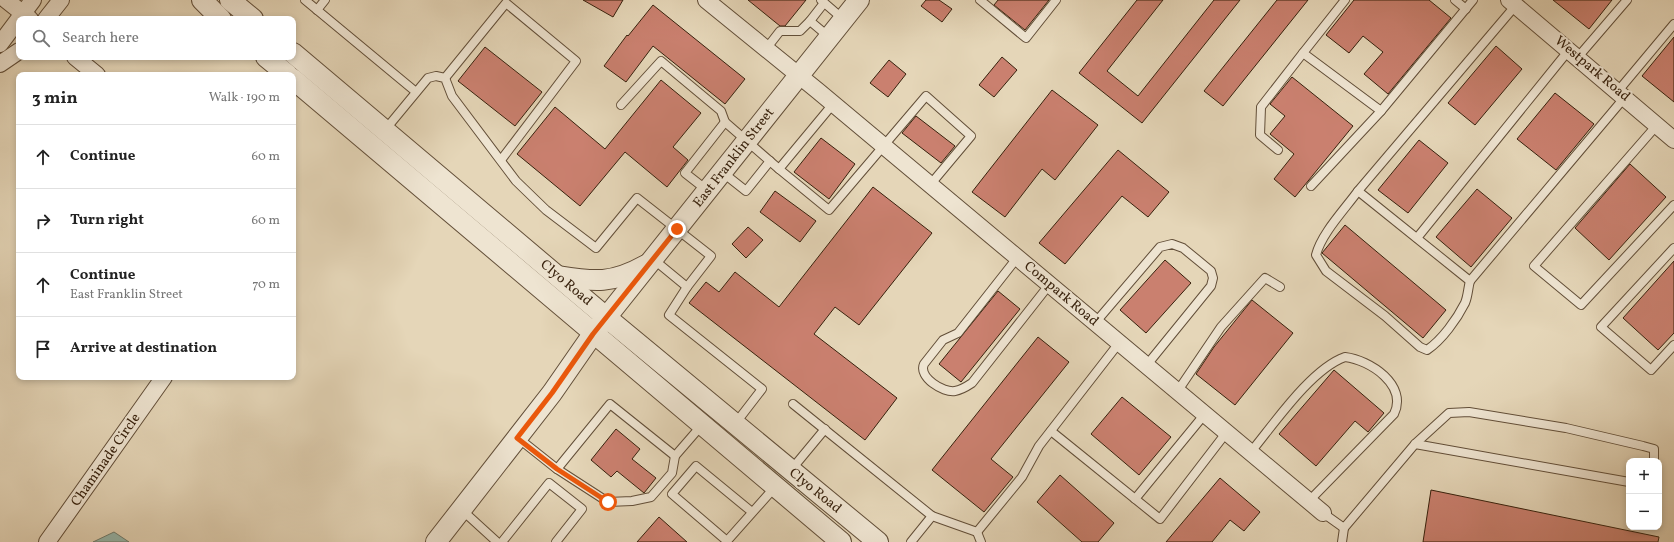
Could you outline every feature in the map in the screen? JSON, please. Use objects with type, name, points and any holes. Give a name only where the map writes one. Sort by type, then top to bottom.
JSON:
[{"type":"street","points":[[6,0],[27,16],[33,0]]},
{"type":"street","points":[[48,16],[61,0]]},
{"type":"street","points":[[202,0],[219,16]]},
{"type":"street","points":[[230,0],[249,16]]},
{"type":"street","name":"Compark Road","points":[[707,0],[799,75],[1322,513]]},
{"type":"street","name":"East Franklin Street","points":[[436,542],[552,393],[593,334],[859,0]]},
{"type":"street","name":"Westpark Road","points":[[1513,3],[1673,137]]},
{"type":"street","points":[[0,44],[16,27]]},
{"type":"street","points":[[0,64],[16,53]]},
{"type":"street","name":"Clyo Road","points":[[296,56],[790,471],[878,542]]},
{"type":"street","points":[[78,60],[92,72]]},
{"type":"street","points":[[270,60],[284,72]]},
{"type":"street","name":"Clyo Road","points":[[296,82],[841,542]]},
{"type":"street","points":[[558,276],[589,281],[608,280],[629,274],[652,261]]},
{"type":"street","name":"Chaminade Circle","points":[[47,542],[162,380]]},
{"type":"lane","points":[[305,0],[416,92]]},
{"type":"lane","points":[[317,10],[325,0]]},
{"type":"lane","points":[[980,0],[1026,38],[1056,0]]},
{"type":"lane","points":[[1278,150],[1260,135],[1261,107],[1345,0]]},
{"type":"lane","points":[[1455,0],[1466,9]]},
{"type":"lane","points":[[1311,186],[1381,111],[1473,0]]},
{"type":"lane","points":[[1417,238],[1573,54],[1627,0]]},
{"type":"lane","points":[[766,49],[780,31],[800,31],[810,21],[822,2],[844,19]]},
{"type":"lane","points":[[445,78],[506,3],[576,61],[501,160]]},
{"type":"lane","points":[[1513,3],[1358,191],[1327,233],[1318,248],[1316,255],[1326,271],[1385,316],[1420,347],[1427,350],[1434,345],[1466,301],[1470,281],[1621,94],[1674,24]]},
{"type":"lane","points":[[810,21],[829,37]]},
{"type":"lane","points":[[1303,53],[1381,111]]},
{"type":"lane","points":[[621,105],[661,61],[721,111],[725,122],[829,210],[926,96],[971,136],[930,185]]},
{"type":"lane","points":[[385,130],[428,78],[436,76],[445,78]]},
{"type":"lane","points":[[445,78],[452,96],[516,181],[546,210],[596,248],[637,198],[711,256],[687,287],[669,316],[762,389],[735,424]]},
{"type":"lane","points":[[779,169],[833,104]]},
{"type":"lane","points":[[708,191],[685,173],[725,122]]},
{"type":"lane","points":[[1657,125],[1534,266],[1581,305],[1674,205]]},
{"type":"lane","points":[[722,172],[746,191],[770,161]]},
{"type":"lane","points":[[1358,191],[1470,281]]},
{"type":"lane","points":[[1095,323],[1160,247],[1172,244],[1183,248],[1211,271],[1213,278],[1212,286],[1146,366]]},
{"type":"lane","points":[[1674,248],[1601,327],[1651,370],[1674,345]]},
{"type":"lane","points":[[1016,258],[958,333],[943,340],[928,358],[922,368],[923,372],[929,379],[941,388],[954,392],[972,383],[1049,285]]},
{"type":"lane","points":[[652,261],[687,287]]},
{"type":"lane","points":[[1177,392],[1221,327],[1265,278],[1280,288]]},
{"type":"lane","points":[[977,532],[1022,477],[1039,446],[1119,343]]},
{"type":"lane","points":[[1250,453],[1292,403],[1326,367],[1345,356],[1365,362],[1377,369],[1387,379],[1395,392],[1398,406],[1394,414],[1309,501]]},
{"type":"lane","points":[[557,469],[610,404],[675,456]]},
{"type":"lane","points":[[794,404],[932,516],[977,532],[981,542]]},
{"type":"lane","points":[[1342,542],[1344,528],[1416,444],[1449,413],[1469,412],[1566,428],[1654,449],[1654,458]]},
{"type":"lane","points":[[1135,499],[1204,415]]},
{"type":"lane","points":[[517,438],[557,469],[574,478],[600,498],[608,502],[615,503],[651,497],[672,473],[675,456],[702,426]]},
{"type":"lane","points":[[790,471],[825,429]]},
{"type":"lane","points":[[1051,431],[1160,519],[1226,433]]},
{"type":"lane","points":[[1416,444],[1626,481]]},
{"type":"lane","points":[[752,512],[696,466],[672,494],[726,541],[775,487]]},
{"type":"lane","points":[[502,542],[549,483],[582,509],[556,542]]},
{"type":"lane","points":[[461,510],[496,542]]},
{"type":"lane","points":[[1322,513],[1344,528]]},
{"type":"lane","points":[[911,542],[932,516]]},
{"type":"water","points":[[114,532],[129,542],[93,542]]},
{"type":"building","points":[[583,0],[623,0],[613,17]]},
{"type":"building","points":[[748,0],[806,0],[785,26],[780,26]]},
{"type":"building","points":[[926,0],[939,0],[952,9],[942,22],[921,6]]},
{"type":"building","points":[[998,0],[1049,0],[1025,30],[994,5]]},
{"type":"building","points":[[1137,0],[1163,0],[1107,71],[1138,96],[1214,0],[1240,0],[1142,123],[1079,73]]},
{"type":"building","points":[[1277,0],[1308,0],[1223,106],[1204,91]]},
{"type":"building","points":[[1354,0],[1429,0],[1451,18],[1388,94],[1364,74],[1383,52],[1363,36],[1349,53],[1326,35]]},
{"type":"building","points":[[1553,0],[1612,0],[1589,29]]},
{"type":"building","points":[[653,5],[745,79],[725,104],[653,46],[626,82],[604,66],[627,35],[628,36]]},
{"type":"building","points":[[1674,37],[1674,102],[1642,76]]},
{"type":"building","points":[[1496,46],[1522,69],[1475,125],[1448,103]]},
{"type":"building","points":[[485,47],[542,92],[515,126],[458,81]]},
{"type":"building","points":[[1002,57],[1017,70],[994,97],[979,85]]},
{"type":"building","points":[[889,60],[906,74],[888,97],[870,83]]},
{"type":"building","points":[[1292,77],[1353,126],[1295,197],[1274,179],[1294,154],[1270,134],[1285,116],[1270,104]]},
{"type":"building","points":[[661,80],[701,113],[673,147],[688,160],[667,187],[625,152],[580,206],[517,154],[555,107],[605,149]]},
{"type":"building","points":[[1052,90],[1098,125],[1055,180],[1042,169],[1005,217],[972,192]]},
{"type":"building","points":[[1555,93],[1594,124],[1556,170],[1517,139]]},
{"type":"building","points":[[916,116],[955,146],[941,163],[902,133]]},
{"type":"building","points":[[821,138],[855,164],[829,199],[794,172]]},
{"type":"building","points":[[1419,140],[1448,163],[1408,213],[1378,190]]},
{"type":"building","points":[[1118,150],[1169,192],[1148,217],[1122,196],[1065,264],[1039,243]]},
{"type":"building","points":[[1630,164],[1666,197],[1609,260],[1575,228]]},
{"type":"building","points":[[873,187],[932,233],[859,325],[835,307],[814,334],[897,398],[865,440],[689,303],[706,282],[719,292],[735,272],[779,307]]},
{"type":"building","points":[[1477,189],[1512,218],[1471,267],[1436,237]]},
{"type":"building","points":[[775,191],[816,221],[800,242],[760,212]]},
{"type":"building","points":[[1345,225],[1446,310],[1423,338],[1322,253]]},
{"type":"building","points":[[748,227],[763,240],[746,258],[732,244]]},
{"type":"building","points":[[1165,260],[1191,283],[1146,333],[1120,310]]},
{"type":"building","points":[[1674,261],[1674,333],[1658,350],[1623,318]]},
{"type":"building","points":[[998,291],[1020,309],[961,382],[939,364]]},
{"type":"building","points":[[1252,300],[1293,333],[1235,405],[1196,374],[1214,347]]},
{"type":"building","points":[[1038,337],[1069,362],[991,459],[1013,477],[984,512],[932,470]]},
{"type":"building","points":[[1334,370],[1384,413],[1368,432],[1355,421],[1316,466],[1279,434]]},
{"type":"building","points":[[1122,397],[1171,437],[1139,475],[1091,434]]},
{"type":"building","points":[[616,429],[640,449],[632,459],[656,478],[644,493],[617,471],[611,477],[591,460]]},
{"type":"building","points":[[1060,475],[1114,523],[1098,542],[1082,542],[1037,502]]},
{"type":"building","points":[[1220,478],[1260,512],[1244,531],[1230,520],[1212,542],[1166,542]]},
{"type":"building","points":[[1431,490],[1659,537],[1658,542],[1423,542]]},
{"type":"building","points":[[659,517],[687,542],[637,542]]},
{"type":"route","points":[[608,502],[600,498],[574,478],[557,469],[517,438],[552,393],[593,334],[677,229]]}]
